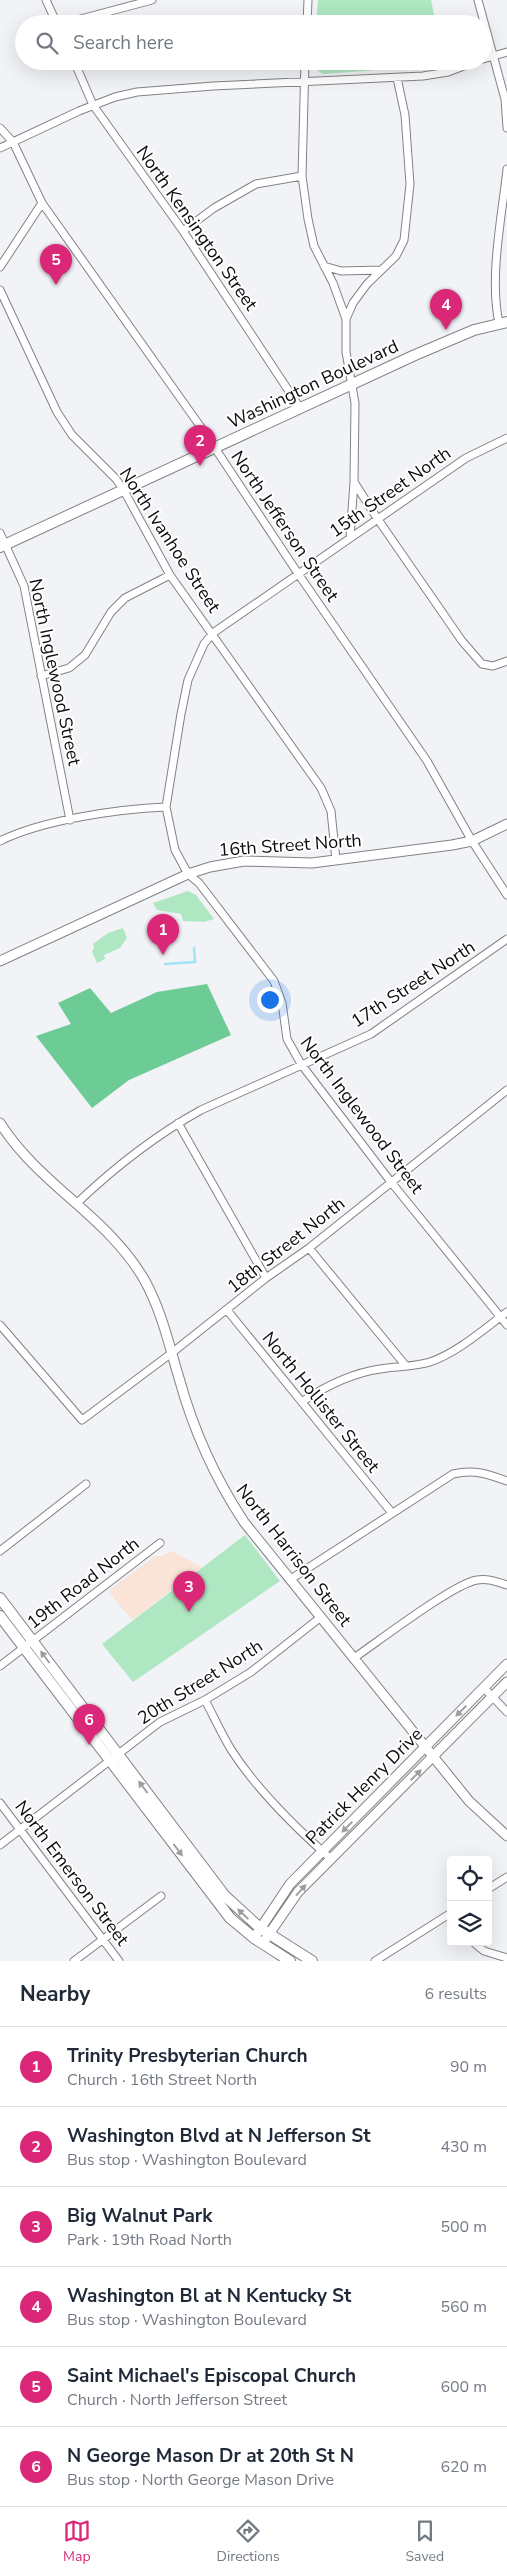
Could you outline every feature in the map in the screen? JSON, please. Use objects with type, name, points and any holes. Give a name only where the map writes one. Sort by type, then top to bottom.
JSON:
[{"type":"main road","name":"Washington Boulevard","points":[[3,545],[455,337],[503,323]]},
{"type":"main road","points":[[0,1598],[28,1644],[115,1758],[225,1896],[264,1931],[312,1961]]},
{"type":"main road","points":[[0,1616],[28,1644]]},
{"type":"main road","points":[[115,1758],[230,1918],[258,1941],[290,1961]]},
{"type":"street","points":[[46,0],[53,15]]},
{"type":"street","points":[[96,15],[152,0]]},
{"type":"street","points":[[307,15],[308,0]]},
{"type":"street","points":[[478,0],[482,15]]},
{"type":"street","points":[[507,52],[492,56],[505,99],[507,128]]},
{"type":"street","name":"North Kensington Street","points":[[78,70],[93,105],[183,231],[300,408]]},
{"type":"street","points":[[305,70],[302,176],[312,237],[333,283],[346,319],[346,352],[356,403],[354,482],[350,538]]},
{"type":"street","points":[[0,148],[93,105],[137,92],[398,78],[453,70]]},
{"type":"street","points":[[346,319],[353,303],[381,270],[396,256],[404,240],[410,184],[404,115],[398,78]]},
{"type":"street","name":"North Jefferson Street","points":[[0,128],[13,142],[42,203],[215,447],[298,575],[427,761],[472,841],[507,895]]},
{"type":"street","points":[[503,323],[496,305],[507,169]]},
{"type":"street","points":[[183,231],[214,208],[256,184],[302,176]]},
{"type":"street","points":[[0,268],[42,203]]},
{"type":"street","points":[[324,266],[341,271],[381,270]]},
{"type":"street","name":"North Ivanhoe Street","points":[[0,290],[57,412],[72,435],[116,479],[170,575],[321,788],[331,811],[336,860]]},
{"type":"street","name":"15th Street North","points":[[166,807],[188,680],[204,644],[213,634],[377,518],[468,457],[507,438]]},
{"type":"street","points":[[354,482],[462,641],[482,664],[492,666],[507,661]]},
{"type":"street","name":"North Inglewood Street","points":[[0,533],[3,545],[24,586],[70,820]]},
{"type":"street","points":[[41,676],[70,668],[85,655],[111,612],[125,598],[170,575]]},
{"type":"street","points":[[0,841],[36,828],[70,820],[166,807]]},
{"type":"street","name":"North Inglewood Street","points":[[166,807],[175,850],[188,874],[199,883],[274,981],[282,1004],[287,1039],[301,1064],[391,1182],[504,1314],[507,1324]]},
{"type":"street","name":"16th Street North","points":[[0,961],[188,874],[218,865],[244,861],[312,863],[472,841],[507,824]]},
{"type":"street","name":"17th Street North","points":[[77,1203],[132,1156],[178,1123],[201,1110],[371,1034],[507,939]]},
{"type":"street","name":"18th Street North","points":[[0,1325],[82,1420],[173,1352],[266,1278],[309,1248],[507,1090]]},
{"type":"street","name":"North Harrison Street","points":[[0,1123],[10,1139],[36,1168],[77,1203],[124,1250],[144,1281],[157,1306],[173,1352],[188,1408],[222,1489],[244,1522],[469,1801],[507,1836]]},
{"type":"street","points":[[178,1123],[266,1278]]},
{"type":"street","points":[[309,1248],[406,1366]]},
{"type":"street","name":"North Hollister Street","points":[[227,1310],[303,1401],[392,1513]]},
{"type":"street","points":[[303,1401],[325,1386],[355,1375],[378,1369],[432,1362],[504,1314]]},
{"type":"street","points":[[291,1579],[454,1474],[467,1470],[480,1471],[507,1481]]},
{"type":"street","points":[[0,1551],[86,1484]]},
{"type":"street","name":"19th Road North","points":[[0,1666],[160,1542]]},
{"type":"street","points":[[354,1658],[454,1591],[476,1580],[493,1580],[507,1585]]},
{"type":"street","name":"20th Street North","points":[[0,1845],[160,1722],[206,1700],[251,1672],[321,1617]]},
{"type":"street","name":"Patrick Henry Drive","points":[[258,1941],[282,1894],[507,1664]]},
{"type":"street","name":"Patrick Henry Drive","points":[[264,1931],[331,1859],[507,1682]]},
{"type":"street","points":[[484,1688],[507,1712]]},
{"type":"street","points":[[206,1700],[232,1751],[287,1817],[331,1859]]},
{"type":"street","name":"North Emerson Street","points":[[0,1802],[119,1961]]},
{"type":"street","points":[[492,1886],[507,1877]]},
{"type":"street","points":[[74,1961],[161,1896]]},
{"type":"street","points":[[375,1961],[447,1916]]},
{"type":"street","points":[[478,1946],[484,1951],[507,1958]]},
{"type":"shaded area","points":[[171,1551],[202,1567],[132,1620],[108,1591],[155,1556],[163,1556]]},
{"type":"green space","points":[[318,0],[431,0],[434,15],[317,15]]},
{"type":"green space","points":[[318,70],[377,70],[323,74]]},
{"type":"green space","points":[[188,891],[196,895],[214,919],[204,922],[183,921],[181,914],[157,910],[153,903]]},
{"type":"green space","points":[[123,928],[127,938],[120,948],[104,955],[105,959],[97,963],[92,952],[93,944],[108,933]]},
{"type":"green space","points":[[207,984],[231,1035],[129,1080],[92,1108],[36,1036],[71,1024],[58,1003],[90,988],[111,1013],[157,992]]},
{"type":"green space","points":[[245,1535],[280,1581],[133,1682],[102,1644]]},
{"type":"waterway","points":[[165,964],[195,962],[194,948]]},
{"type":"place","name":"Saint Michael's Episcopal Church","points":[[56,285]]},
{"type":"place","name":"Washington Bl at N Kentucky St","points":[[446,330]]},
{"type":"place","name":"Washington Blvd at N Jefferson St","points":[[200,466]]},
{"type":"place","name":"Trinity Presbyterian Church","points":[[163,955]]},
{"type":"place","name":"Big Walnut Park","points":[[189,1612]]},
{"type":"place","name":"N George Mason Dr at 20th St N","points":[[89,1745]]}]
